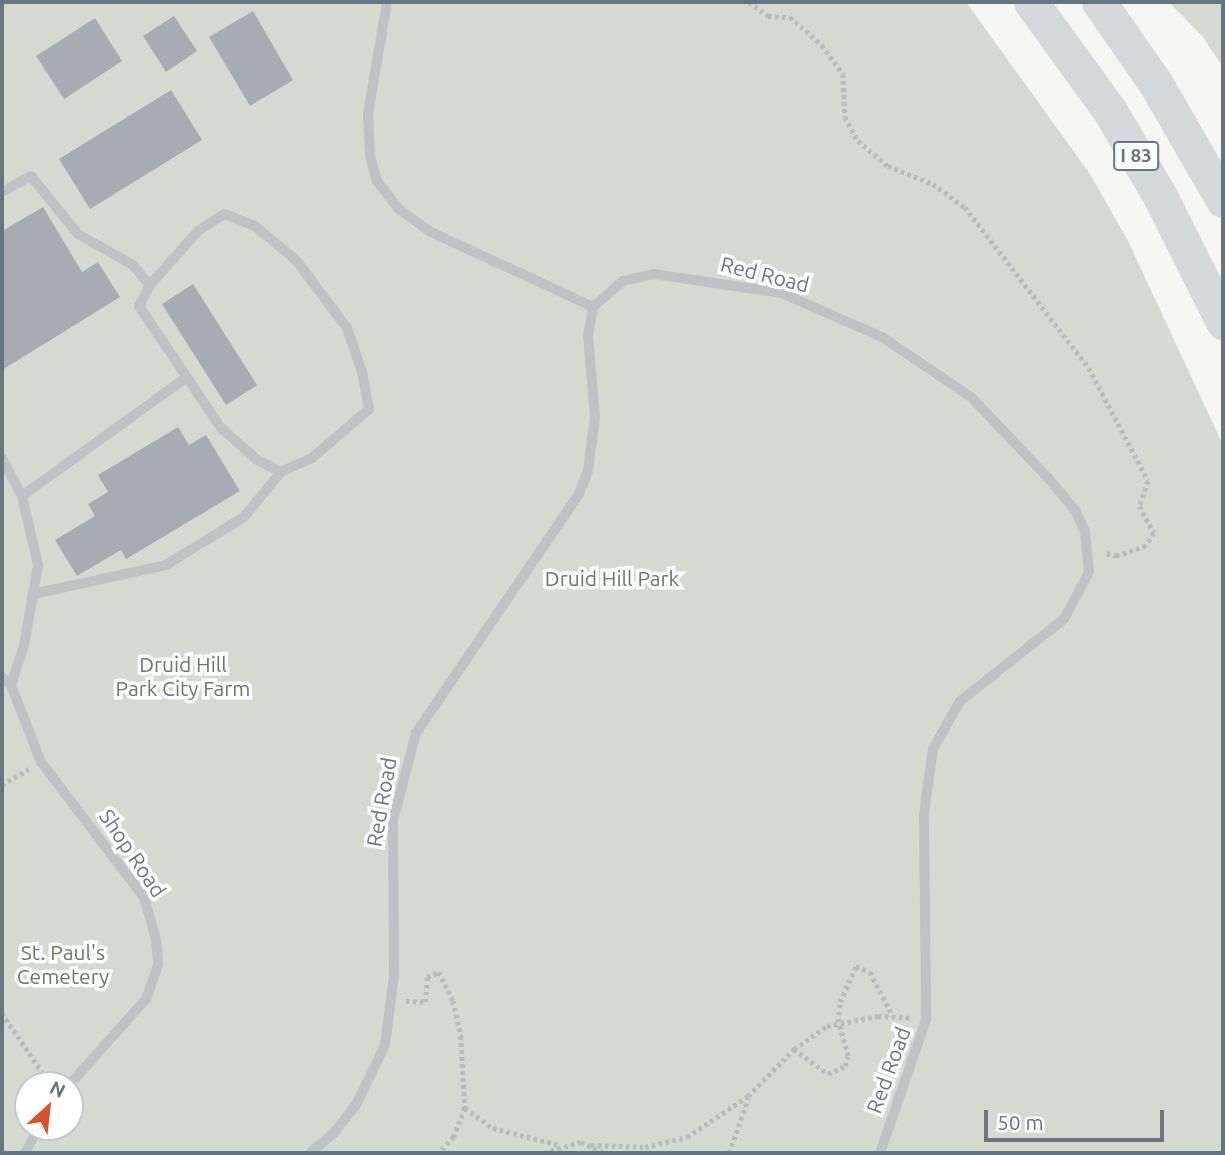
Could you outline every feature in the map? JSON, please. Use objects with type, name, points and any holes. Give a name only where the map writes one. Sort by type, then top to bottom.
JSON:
[{"type":"highway","name":"I 83","points":[[1031,2],[1110,111],[1161,198],[1223,321]]},
{"type":"highway","name":"I 83","points":[[1099,2],[1156,84],[1223,200]]},
{"type":"lane","points":[[387,2],[368,114],[370,156],[377,181],[399,209],[431,232],[593,307]]},
{"type":"lane","points":[[2,192],[31,176],[78,234],[134,265],[150,285]]},
{"type":"lane","points":[[33,594],[166,565],[244,517],[281,472],[312,458],[369,409],[347,328],[296,260],[255,226],[224,214],[198,231],[150,285],[139,306],[221,428],[256,458],[281,472]]},
{"type":"lane","name":"Red Road","points":[[310,1153],[333,1134],[376,1072],[385,1045],[391,1001],[390,859],[405,762],[438,698],[579,494],[588,471],[597,395],[588,336],[593,307],[623,281],[654,274],[780,293],[828,310],[906,352],[971,397],[1075,510],[1090,551],[1089,572],[1064,619],[960,701],[933,749],[924,814],[926,1020],[880,1153]]},
{"type":"lane","points":[[22,496],[187,377]]},
{"type":"lane","points":[[2,458],[22,496],[38,565],[11,685],[2,678]]},
{"type":"lane","name":"Shop Road","points":[[11,685],[41,762],[144,897],[156,940],[158,965],[146,999],[82,1071]]},
{"type":"path","points":[[749,2],[768,16],[790,17],[822,45],[843,74],[845,117],[858,141],[888,166],[933,184],[965,207],[1089,368],[1148,481],[1140,506],[1154,533],[1146,546],[1117,556],[1090,551]]},
{"type":"path","points":[[2,785],[41,762]]},
{"type":"path","points":[[794,1049],[817,1069],[838,1072],[848,1056],[838,1022],[845,984],[856,966],[870,972],[893,1016]]},
{"type":"path","points":[[391,1001],[425,1002],[427,977],[439,972],[444,977],[461,1036],[465,1108],[454,1137],[439,1153]]},
{"type":"path","points":[[2,1013],[41,1071]]},
{"type":"path","points":[[465,1108],[493,1128],[559,1145],[667,1145],[714,1121],[748,1096],[794,1049],[838,1022],[893,1016],[926,1020]]},
{"type":"path","points":[[729,1153],[748,1096]]},
{"type":"path","points":[[544,1153],[559,1145]]},
{"type":"path","points":[[591,1145],[605,1153]]},
{"type":"green space","name":"Druid Hill Park","points":[[2,2],[966,2],[1090,174],[1128,241],[1223,445],[1223,1153],[2,1153]]},
{"type":"green space","points":[[1169,2],[1223,2],[1223,67],[1202,36]]},
{"type":"building","points":[[253,11],[293,80],[250,106],[209,37]]},
{"type":"building","points":[[174,16],[197,51],[166,72],[143,36]]},
{"type":"building","points":[[95,18],[122,61],[64,99],[36,56]]},
{"type":"building","points":[[171,90],[202,140],[90,209],[59,159]]},
{"type":"building","points":[[43,207],[82,272],[98,262],[120,297],[2,370],[2,231]]},
{"type":"building","points":[[193,284],[257,385],[226,405],[162,304]]},
{"type":"building","points":[[178,427],[189,445],[206,435],[240,491],[126,559],[121,550],[77,576],[55,540],[95,516],[88,504],[108,492],[98,475]]},
{"type":"park label","name":"Druid Hill Park City Farm","points":[[183,676]]},
{"type":"park label","name":"St. Paul's Cemetery","points":[[63,964]]}]
